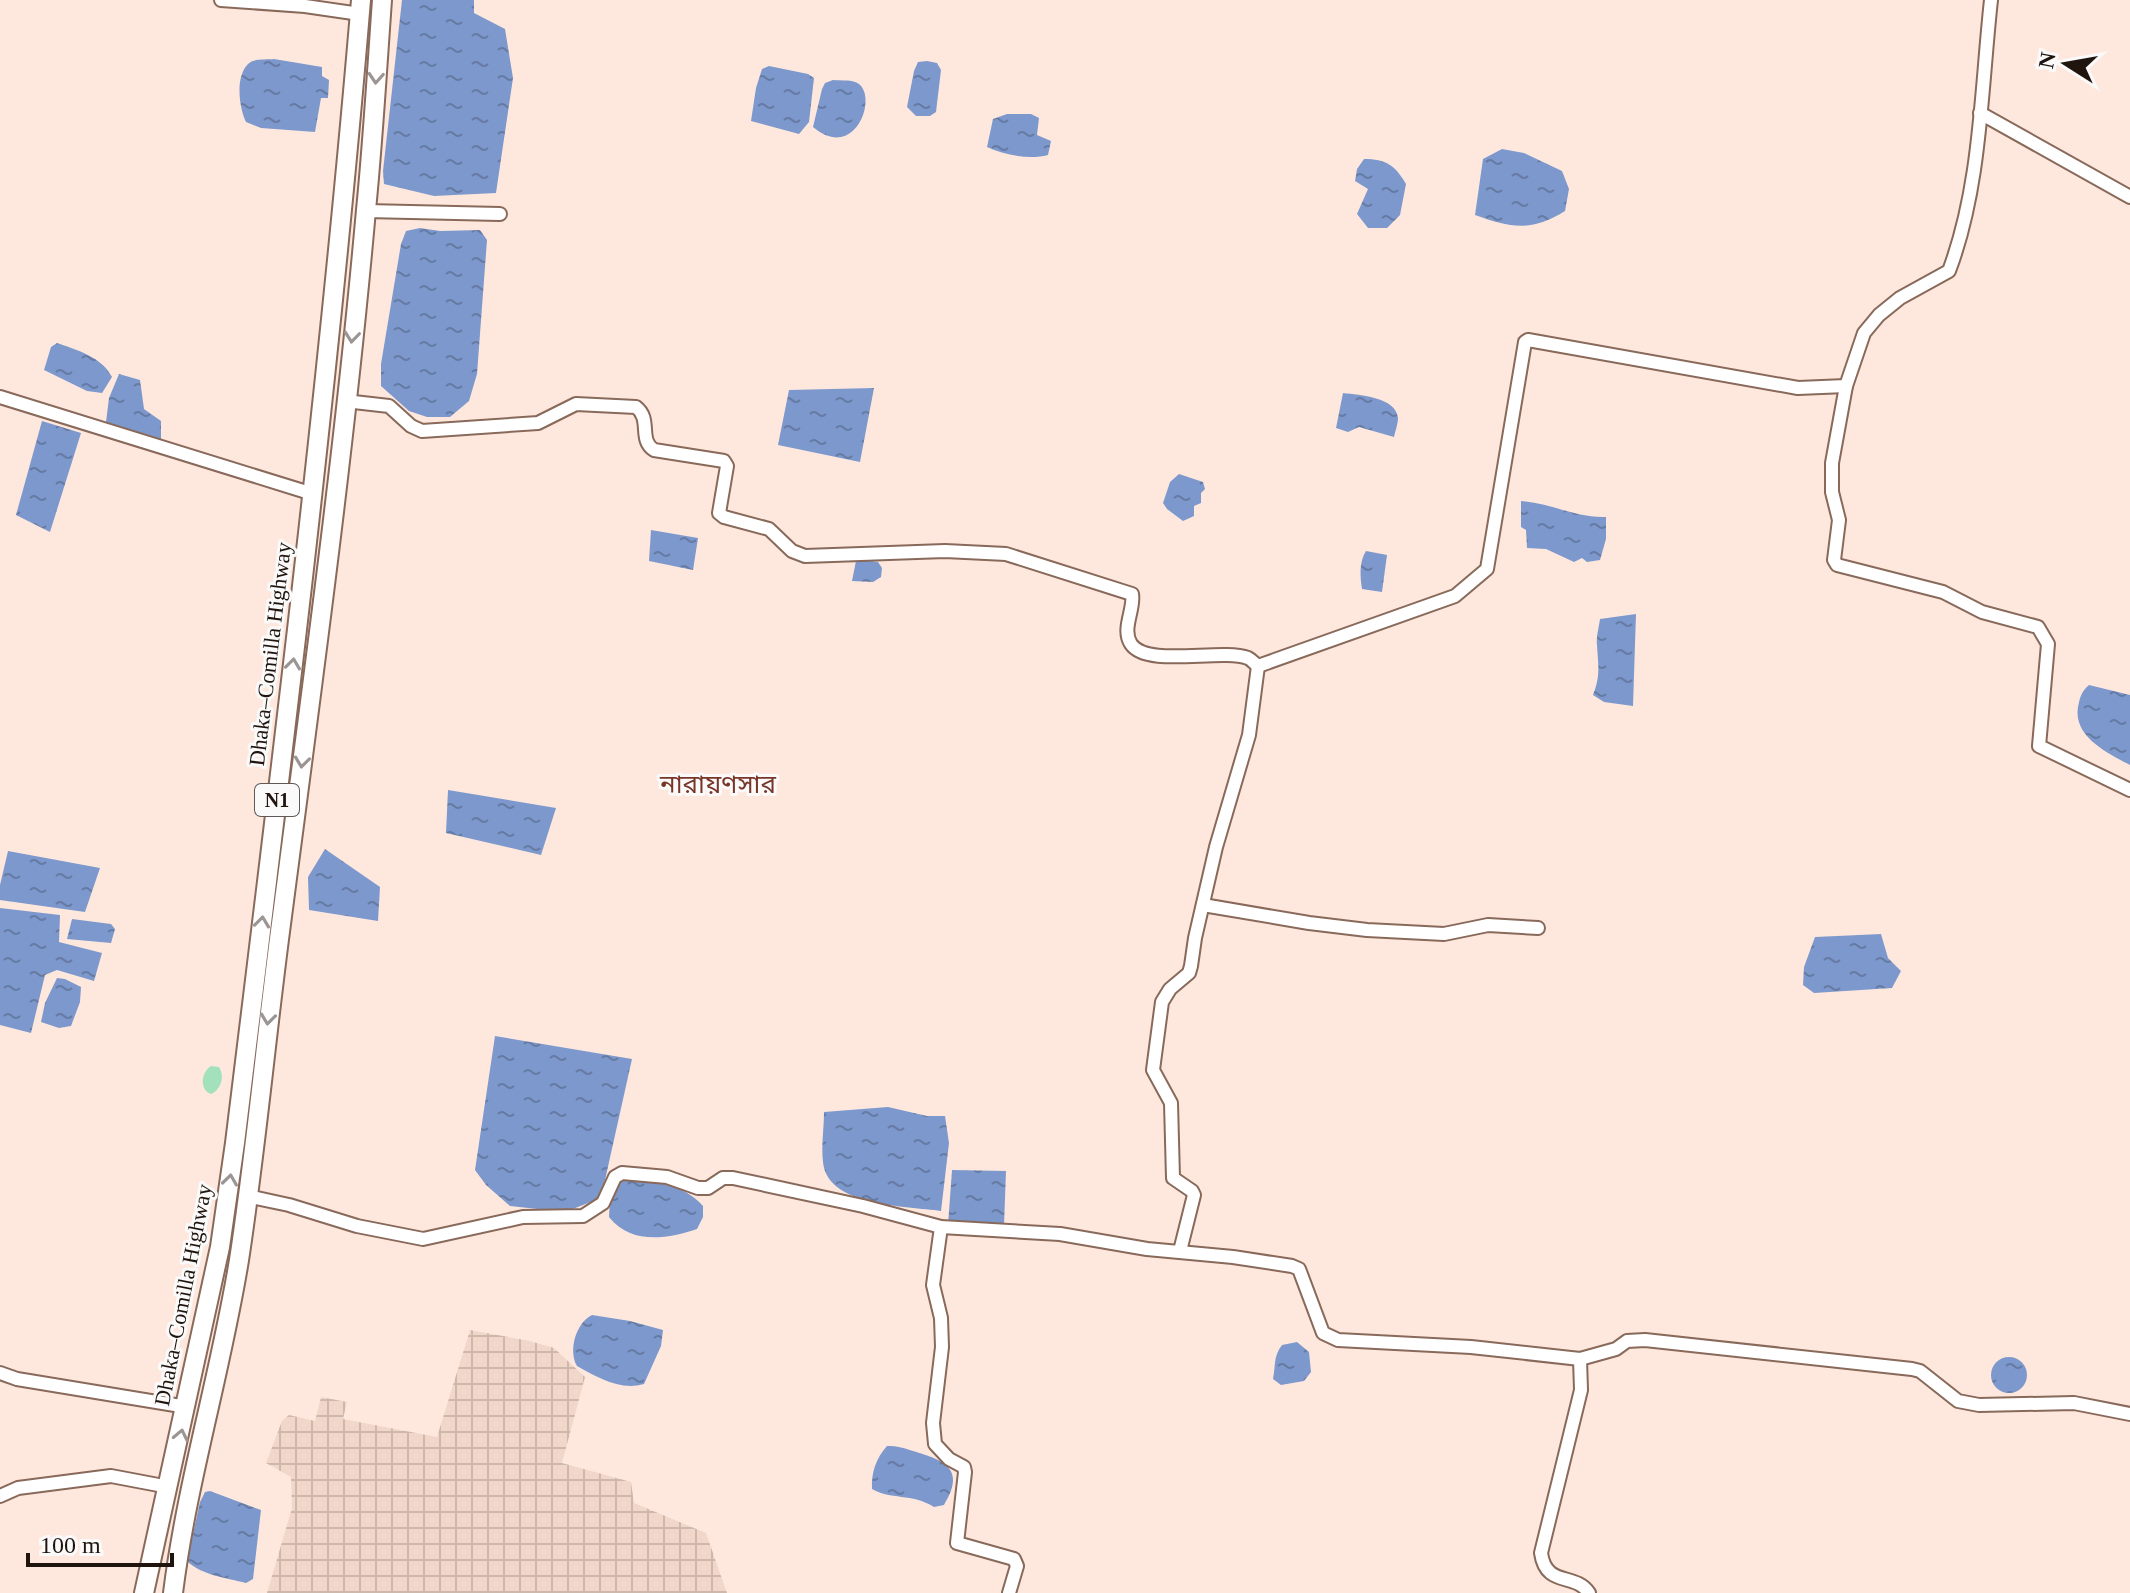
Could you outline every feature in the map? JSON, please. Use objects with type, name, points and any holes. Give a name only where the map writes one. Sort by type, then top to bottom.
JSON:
[{"type":"highway","name":"Dhaka–Comilla Highway","points":[[144,1593],[220,1247],[256,1048],[326,574],[366,211],[382,0]]},
{"type":"highway","name":"Dhaka–Comilla Highway","points":[[173,1593],[180,1537],[236,1277],[247,1196],[256,1048],[337,281],[361,7]]},
{"type":"highway","points":[[337,281],[358,282]]},
{"type":"street","points":[[221,0],[361,7]]},
{"type":"street","points":[[1991,0],[1975,160],[1960,242],[1949,271],[1900,298],[1879,315],[1864,333],[1846,386],[1832,463],[1832,492],[1839,520],[1834,560],[1837,565],[1943,592],[1982,612],[2038,627],[2048,644],[2039,746],[2130,790]]},
{"type":"street","points":[[1980,113],[2130,197]]},
{"type":"street","points":[[366,211],[500,214]]},
{"type":"street","points":[[1258,666],[1455,596],[1487,569],[1525,342],[1528,340],[1798,388],[1846,386]]},
{"type":"street","points":[[0,397],[313,494]]},
{"type":"street","points":[[345,401],[389,406],[411,426],[422,431],[538,423],[576,404],[636,407],[645,418],[649,447],[724,461],[727,466],[719,513],[769,529],[792,551],[805,556],[945,551],[1006,554],[1132,594],[1128,635],[1131,644],[1140,651],[1174,658],[1191,654],[1247,658],[1258,666]]},
{"type":"street","points":[[1180,1251],[1194,1195],[1173,1178],[1171,1103],[1153,1070],[1162,1002],[1170,989],[1189,973],[1216,847],[1246,748],[1258,666]]},
{"type":"street","points":[[1203,905],[1367,930],[1444,934],[1488,925],[1538,928]]},
{"type":"street","points":[[247,1196],[357,1226],[423,1239],[523,1217],[583,1216],[603,1203],[615,1177],[622,1173],[667,1177],[698,1188],[708,1188],[723,1178],[733,1178],[863,1206],[941,1227],[1060,1234],[1147,1249],[1292,1266],[1299,1269],[1323,1333],[1338,1340],[1471,1347],[1580,1359],[1636,1340],[1727,1347],[1912,1369],[1920,1371],[1958,1401],[1979,1405],[2074,1403],[2130,1414]]},
{"type":"street","points":[[941,1227],[933,1285],[941,1318],[942,1347],[933,1423],[935,1444],[949,1459],[964,1467],[957,1543],[1014,1559],[1017,1566],[1009,1593]]},
{"type":"street","points":[[1580,1359],[1581,1390],[1541,1553],[1543,1565],[1549,1573],[1585,1587],[1589,1593]]},
{"type":"street","points":[[0,1373],[17,1379],[187,1407]]},
{"type":"street","points":[[0,1496],[18,1488],[111,1476],[169,1487]]},
{"type":"shaded area","points":[[470,1330],[554,1348],[585,1377],[562,1463],[631,1482],[634,1503],[706,1533],[727,1593],[267,1593],[292,1508],[291,1477],[266,1463],[282,1421],[289,1415],[315,1421],[321,1397],[347,1402],[343,1419],[437,1437]]},
{"type":"green space","points":[[211,1066],[219,1067],[222,1078],[220,1086],[211,1094],[205,1089],[203,1081],[205,1072]]},
{"type":"water","points":[[402,0],[474,0],[474,13],[505,29],[513,78],[496,193],[434,196],[384,184]]},
{"type":"water","points":[[274,59],[322,67],[322,76],[329,80],[328,98],[321,98],[315,132],[261,128],[246,122],[240,92],[241,76],[253,61]]},
{"type":"water","points":[[918,62],[937,63],[941,70],[936,112],[930,116],[916,116],[907,107],[914,71]]},
{"type":"water","points":[[769,66],[814,78],[809,122],[799,134],[751,121],[762,69]]},
{"type":"water","points":[[833,80],[859,84],[866,102],[858,124],[851,133],[840,137],[828,136],[813,127],[822,89],[825,83]]},
{"type":"water","points":[[1007,114],[1031,114],[1039,118],[1037,135],[1051,141],[1048,155],[1017,156],[987,147],[993,119]]},
{"type":"water","points":[[1502,149],[1524,153],[1562,171],[1569,189],[1565,211],[1542,222],[1521,226],[1475,215],[1483,159]]},
{"type":"water","points":[[1364,159],[1389,164],[1406,184],[1400,215],[1387,228],[1368,228],[1357,214],[1368,189],[1355,181],[1357,169]]},
{"type":"water","points":[[420,228],[480,230],[487,240],[477,374],[469,401],[450,417],[427,417],[409,411],[381,386],[381,364],[401,244],[406,231]]},
{"type":"water","points":[[57,343],[88,355],[108,370],[112,377],[102,393],[87,391],[44,370],[51,347]]},
{"type":"water","points":[[119,374],[140,380],[144,409],[161,421],[161,439],[106,422],[109,398]]},
{"type":"water","points":[[874,388],[860,462],[778,445],[789,390]]},
{"type":"water","points":[[1343,393],[1376,398],[1391,406],[1398,418],[1394,437],[1359,427],[1348,432],[1336,428]]},
{"type":"water","points":[[42,421],[81,433],[50,532],[16,515]]},
{"type":"water","points":[[1179,474],[1203,482],[1205,489],[1201,493],[1201,503],[1194,506],[1194,516],[1183,521],[1163,503],[1170,482]]},
{"type":"water","points":[[1521,501],[1606,517],[1606,539],[1600,560],[1587,562],[1582,558],[1574,562],[1546,549],[1527,548],[1526,530],[1521,527]]},
{"type":"water","points":[[651,530],[698,538],[693,570],[649,561]]},
{"type":"water","points":[[1366,551],[1387,555],[1382,592],[1362,589],[1361,564]]},
{"type":"water","points":[[856,561],[878,562],[882,568],[881,577],[873,582],[852,581]]},
{"type":"water","points":[[1636,614],[1633,706],[1604,702],[1593,695],[1598,676],[1600,619]]},
{"type":"water","points":[[2089,685],[2130,695],[2130,765],[2094,743],[2081,727],[2078,707],[2081,695]]},
{"type":"water","points":[[448,790],[556,808],[541,855],[446,833]]},
{"type":"water","points":[[325,849],[380,887],[378,921],[309,910],[308,877]]},
{"type":"water","points":[[8,851],[100,868],[85,912],[0,900],[0,885]]},
{"type":"water","points":[[0,908],[60,915],[59,942],[102,953],[94,981],[57,970],[45,975],[31,1033],[0,1025]]},
{"type":"water","points":[[72,919],[111,924],[115,929],[111,943],[67,939]]},
{"type":"water","points":[[1881,934],[1888,958],[1901,971],[1892,988],[1814,993],[1803,985],[1804,967],[1815,937]]},
{"type":"water","points":[[57,978],[81,987],[80,1002],[71,1026],[59,1028],[41,1022],[45,1003]]},
{"type":"water","points":[[495,1036],[632,1059],[601,1198],[565,1212],[510,1206],[486,1185],[475,1170]]},
{"type":"water","points":[[888,1107],[927,1116],[945,1116],[949,1143],[941,1211],[871,1202],[838,1188],[828,1177],[822,1156],[824,1112]]},
{"type":"water","points":[[952,1170],[1006,1171],[1004,1225],[948,1225]]},
{"type":"water","points":[[626,1180],[668,1185],[687,1193],[703,1206],[703,1217],[697,1229],[650,1237],[639,1236],[618,1226],[609,1217],[610,1199],[618,1183]]},
{"type":"water","points":[[592,1315],[663,1330],[661,1346],[644,1384],[618,1384],[577,1366],[573,1352],[575,1338],[582,1324]]},
{"type":"water","points":[[1297,1342],[1309,1352],[1311,1372],[1304,1381],[1281,1385],[1273,1379],[1277,1353],[1282,1345]]},
{"type":"water","points":[[2009,1357],[2022,1362],[2027,1375],[2022,1388],[2009,1393],[1996,1388],[1991,1375],[1996,1362]]},
{"type":"water","points":[[887,1446],[924,1454],[948,1468],[953,1482],[944,1505],[934,1507],[872,1489],[875,1466]]},
{"type":"water","points":[[210,1491],[261,1510],[253,1579],[246,1583],[207,1573],[187,1561],[200,1502],[205,1492]]},
{"type":"district","name":"নারায়ণসার","points":[[718,784]]}]
